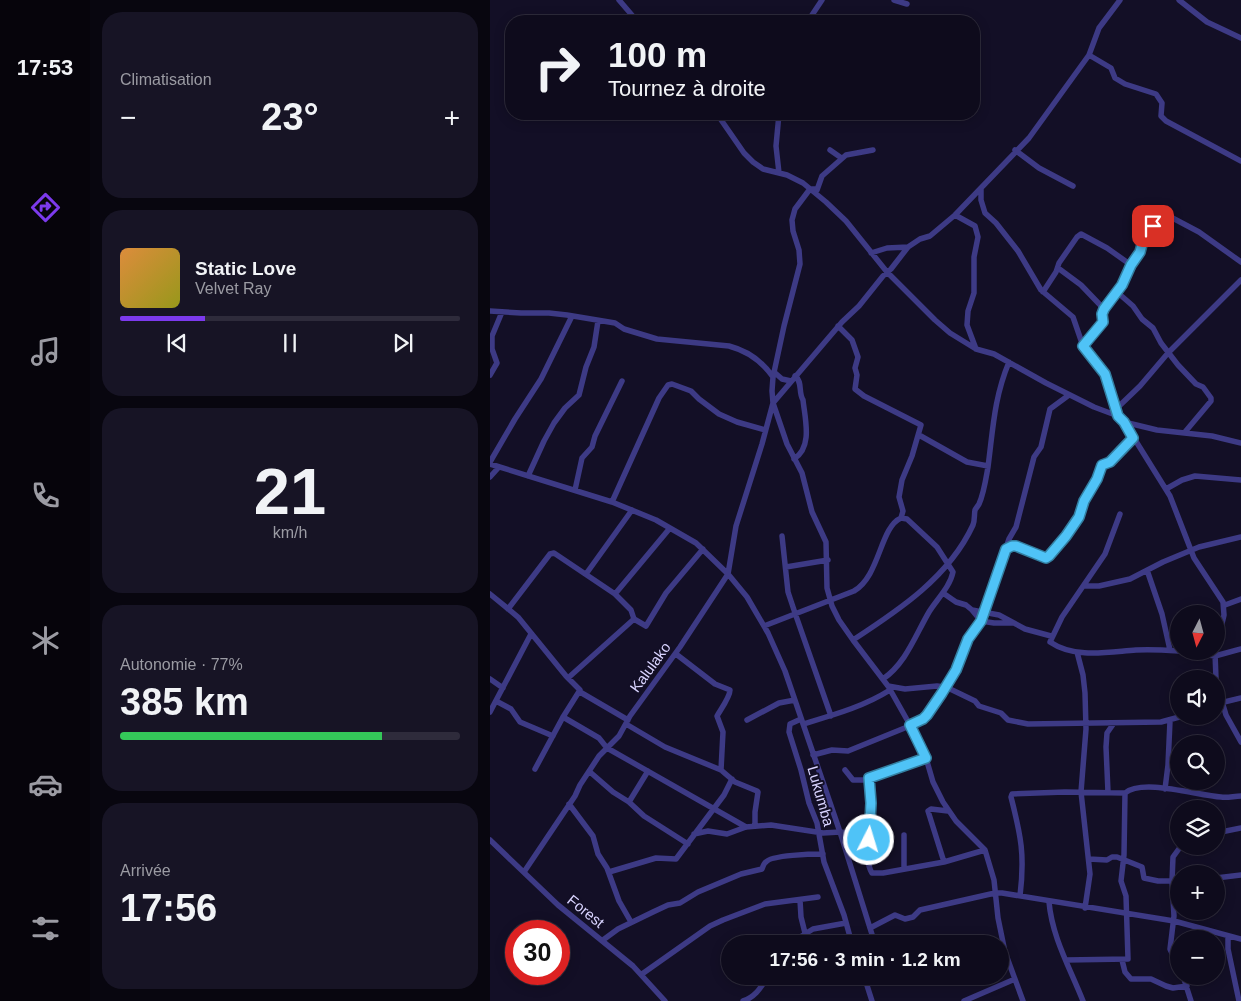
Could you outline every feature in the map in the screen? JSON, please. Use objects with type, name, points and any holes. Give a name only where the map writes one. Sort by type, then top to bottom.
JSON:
[{"type":"street","points":[[619,0],[632,15]]},
{"type":"street","points":[[811,15],[822,0]]},
{"type":"street","points":[[894,0],[907,4]]},
{"type":"street","points":[[728,574],[736,526],[773,403],[838,326],[859,306],[887,272],[892,269],[908,247],[920,239],[930,236],[955,215],[1015,150],[1029,138],[1088,54],[1099,28],[1120,0]]},
{"type":"street","points":[[1179,0],[1209,24],[1241,38]]},
{"type":"street","points":[[1088,54],[1111,68],[1116,78],[1120,81],[1156,94],[1162,103],[1162,116],[1166,121],[1241,162]]},
{"type":"street","points":[[721,120],[744,153],[753,162],[763,169],[779,173],[815,191],[846,221],[887,272],[935,320],[976,349],[991,353],[1094,407],[1116,413]]},
{"type":"street","points":[[778,120],[776,146],[779,173]]},
{"type":"street","points":[[830,150],[842,158]]},
{"type":"street","points":[[874,150],[842,158],[826,170],[815,191],[797,206],[793,216],[793,230],[799,250],[800,264],[774,374],[773,403],[787,444],[802,473],[812,512],[824,536],[828,560],[830,600],[839,620],[883,679],[910,725],[926,758],[938,794],[948,811],[984,850],[991,869],[1004,946],[1023,1001]]},
{"type":"street","points":[[1015,150],[1039,168],[1073,186]]},
{"type":"street","points":[[981,188],[980,200],[985,213],[996,223],[1018,250],[1043,292],[1073,317],[1083,346],[1105,374],[1116,413],[1124,422],[1166,489],[1197,564],[1225,605],[1241,599]]},
{"type":"street","points":[[1083,346],[1103,322],[1102,314],[1104,309],[1122,285],[1131,265],[1140,252],[1144,236],[1166,213],[1207,236],[1241,262]]},
{"type":"street","points":[[955,215],[973,224],[978,236],[974,257],[974,293],[968,311],[967,325],[976,349]]},
{"type":"street","points":[[1043,292],[1058,268],[1059,262],[1081,234],[1107,248],[1131,265]]},
{"type":"street","points":[[871,252],[887,248],[908,247]]},
{"type":"street","points":[[1058,268],[1081,285],[1104,309]]},
{"type":"street","points":[[1116,413],[1168,353],[1241,280]]},
{"type":"street","points":[[1117,292],[1153,328],[1168,353],[1196,384],[1205,388],[1211,399],[1185,432]]},
{"type":"street","points":[[490,311],[549,313],[572,316],[615,323],[624,329],[657,339],[738,348],[759,360],[782,379],[799,380],[800,395],[803,400],[806,439],[804,451],[794,459]]},
{"type":"street","points":[[490,375],[497,363],[492,349],[492,336],[502,312]]},
{"type":"street","points":[[572,316],[541,378],[490,463],[612,502],[643,514],[689,538],[728,574],[751,603],[779,657],[840,832],[872,935]]},
{"type":"street","points":[[528,476],[554,423],[565,408],[579,395],[586,367],[594,347],[598,321]]},
{"type":"street","points":[[764,626],[862,586],[870,575],[888,534],[897,520],[901,518],[903,511],[899,497],[901,486],[921,424],[864,396],[855,389],[857,375],[855,368],[858,357],[852,340],[838,326]]},
{"type":"street","points":[[853,640],[911,600],[948,563],[961,546],[973,525],[975,510],[982,496],[988,466],[992,424],[997,399],[1009,362]]},
{"type":"street","points":[[575,490],[582,458],[592,447],[595,436],[622,381]]},
{"type":"street","points":[[612,502],[659,398],[668,385],[672,384],[691,391],[711,410],[737,422],[765,430]]},
{"type":"street","points":[[812,755],[832,750],[848,751],[923,719],[946,687],[956,670],[968,639],[981,621],[1009,539],[1016,527],[1034,457],[1044,439],[1049,412],[1052,407],[1069,395]]},
{"type":"street","points":[[1124,422],[1156,430],[1219,437],[1241,443]]},
{"type":"street","points":[[919,435],[967,462],[988,466]]},
{"type":"street","points":[[1006,549],[1016,546],[1046,558],[1049,556],[1079,517],[1084,501],[1097,479],[1102,465],[1110,462],[1133,438]]},
{"type":"street","points":[[490,477],[499,467]]},
{"type":"street","points":[[1166,489],[1194,476],[1241,480]]},
{"type":"street","points":[[586,574],[632,510]]},
{"type":"street","points":[[1120,514],[1105,554],[1062,617],[1049,641],[1077,652],[1101,653],[1170,650],[1162,614],[1147,570]]},
{"type":"street","points":[[883,679],[891,673],[912,646],[929,612],[952,575],[952,570],[937,547],[907,519],[901,518]]},
{"type":"street","points":[[615,594],[670,528]]},
{"type":"street","points":[[782,536],[788,592],[831,716]]},
{"type":"street","points":[[1084,586],[1099,586],[1130,579],[1191,551],[1241,537]]},
{"type":"street","points":[[508,609],[552,553],[557,554],[615,594],[631,610],[634,619],[643,626],[648,624],[666,593],[702,549]]},
{"type":"street","points":[[786,567],[828,560]]},
{"type":"street","name":"Kalulako","points":[[524,872],[599,756],[619,736],[676,654],[728,574]]},
{"type":"street","points":[[942,593],[956,602],[966,605],[981,621],[1012,623]]},
{"type":"street","points":[[490,594],[518,617],[580,692],[665,747],[721,770],[732,779],[758,792],[755,826]]},
{"type":"street","points":[[972,610],[999,615],[1028,631],[1051,636]]},
{"type":"street","points":[[568,678],[634,619]]},
{"type":"street","points":[[490,712],[532,634]]},
{"type":"street","points":[[1225,651],[1241,649]]},
{"type":"street","points":[[1077,652],[1084,680],[1086,724],[1081,792],[1090,874],[1085,908]]},
{"type":"street","points":[[676,654],[715,684],[730,690],[730,695],[725,700],[718,716],[723,732],[721,770]]},
{"type":"street","points":[[490,680],[502,688]]},
{"type":"street","points":[[802,721],[831,716],[871,702],[889,688],[905,689],[937,686],[946,687],[975,701],[979,706],[1001,713],[1006,719],[1028,724],[1170,721],[1165,789]]},
{"type":"street","points":[[534,769],[563,717],[580,692]]},
{"type":"street","points":[[1225,702],[1241,698]]},
{"type":"street","points":[[746,720],[779,703],[795,700]]},
{"type":"street","points":[[496,701],[511,709],[520,722],[553,736]]},
{"type":"street","points":[[1225,715],[1241,742]]},
{"type":"street","points":[[563,717],[599,738],[607,748],[746,827]]},
{"type":"street","name":"Lukumba","points":[[802,721],[790,724],[788,732],[801,770],[809,803],[818,823],[823,854],[832,887],[849,935]]},
{"type":"street","points":[[1108,792],[1107,733],[1114,723]]},
{"type":"street","points":[[845,770],[853,780],[863,780],[926,758]]},
{"type":"street","points":[[629,802],[648,771]]},
{"type":"street","points":[[590,772],[644,816],[688,844]]},
{"type":"street","points":[[869,778],[871,798],[869,865],[872,873],[944,862],[984,850]]},
{"type":"street","points":[[609,872],[656,858],[676,859],[724,795],[732,779]]},
{"type":"street","points":[[1020,896],[1023,848],[1012,794],[1125,793],[1141,787],[1221,797],[1241,796]]},
{"type":"street","points":[[1066,960],[1128,959],[1126,896],[1121,883],[1124,859],[1125,793]]},
{"type":"street","points":[[569,804],[591,832],[598,854],[609,872],[619,901],[631,922]]},
{"type":"street","points":[[944,862],[928,811],[931,809],[948,811]]},
{"type":"street","points":[[694,834],[708,831],[727,834],[746,827],[776,825],[819,832],[869,835]]},
{"type":"street","points":[[1225,831],[1241,828]]},
{"type":"street","points":[[904,835],[904,869]]},
{"type":"street","name":"Forest","points":[[490,840],[569,915],[603,940],[642,974],[665,1001]]},
{"type":"street","points":[[603,940],[631,922],[668,905],[680,903],[698,892],[741,874],[762,869],[766,862],[772,859],[806,854],[823,854]]},
{"type":"street","points":[[1089,859],[1107,860],[1112,857],[1124,859],[1142,867],[1144,878],[1170,881]]},
{"type":"street","points":[[1225,877],[1241,875]]},
{"type":"street","points":[[870,928],[895,915],[904,919],[913,917],[920,910],[995,893],[1174,922],[1241,939]]},
{"type":"street","points":[[642,974],[710,926],[723,920],[765,904],[818,897]]},
{"type":"street","points":[[800,900],[805,933]]},
{"type":"street","points":[[1049,902],[1052,923],[1083,1001]]},
{"type":"street","points":[[1172,930],[1174,922]]},
{"type":"street","points":[[802,935],[813,929],[846,923]]},
{"type":"street","points":[[1228,936],[1228,950],[1239,1001]]},
{"type":"street","points":[[1122,960],[1125,972],[1131,979],[1151,979],[1173,988],[1187,986],[1191,1001]]},
{"type":"street","points":[[964,1001],[1015,979]]},
{"type":"street","points":[[744,1001],[758,992],[762,985]]},
{"type":"street","points":[[868,985],[872,1001]]},
{"type":"route","points":[[869,840],[871,803],[869,778],[926,758],[910,725],[917,723],[927,715],[956,670],[968,639],[981,621],[1006,549],[1016,546],[1046,558],[1049,556],[1079,517],[1084,501],[1097,479],[1102,465],[1110,462],[1133,438],[1115,410],[1110,386],[1105,374],[1083,346],[1103,322],[1102,314],[1104,309],[1125,280],[1131,265],[1141,250],[1144,237],[1153,226]]}]
